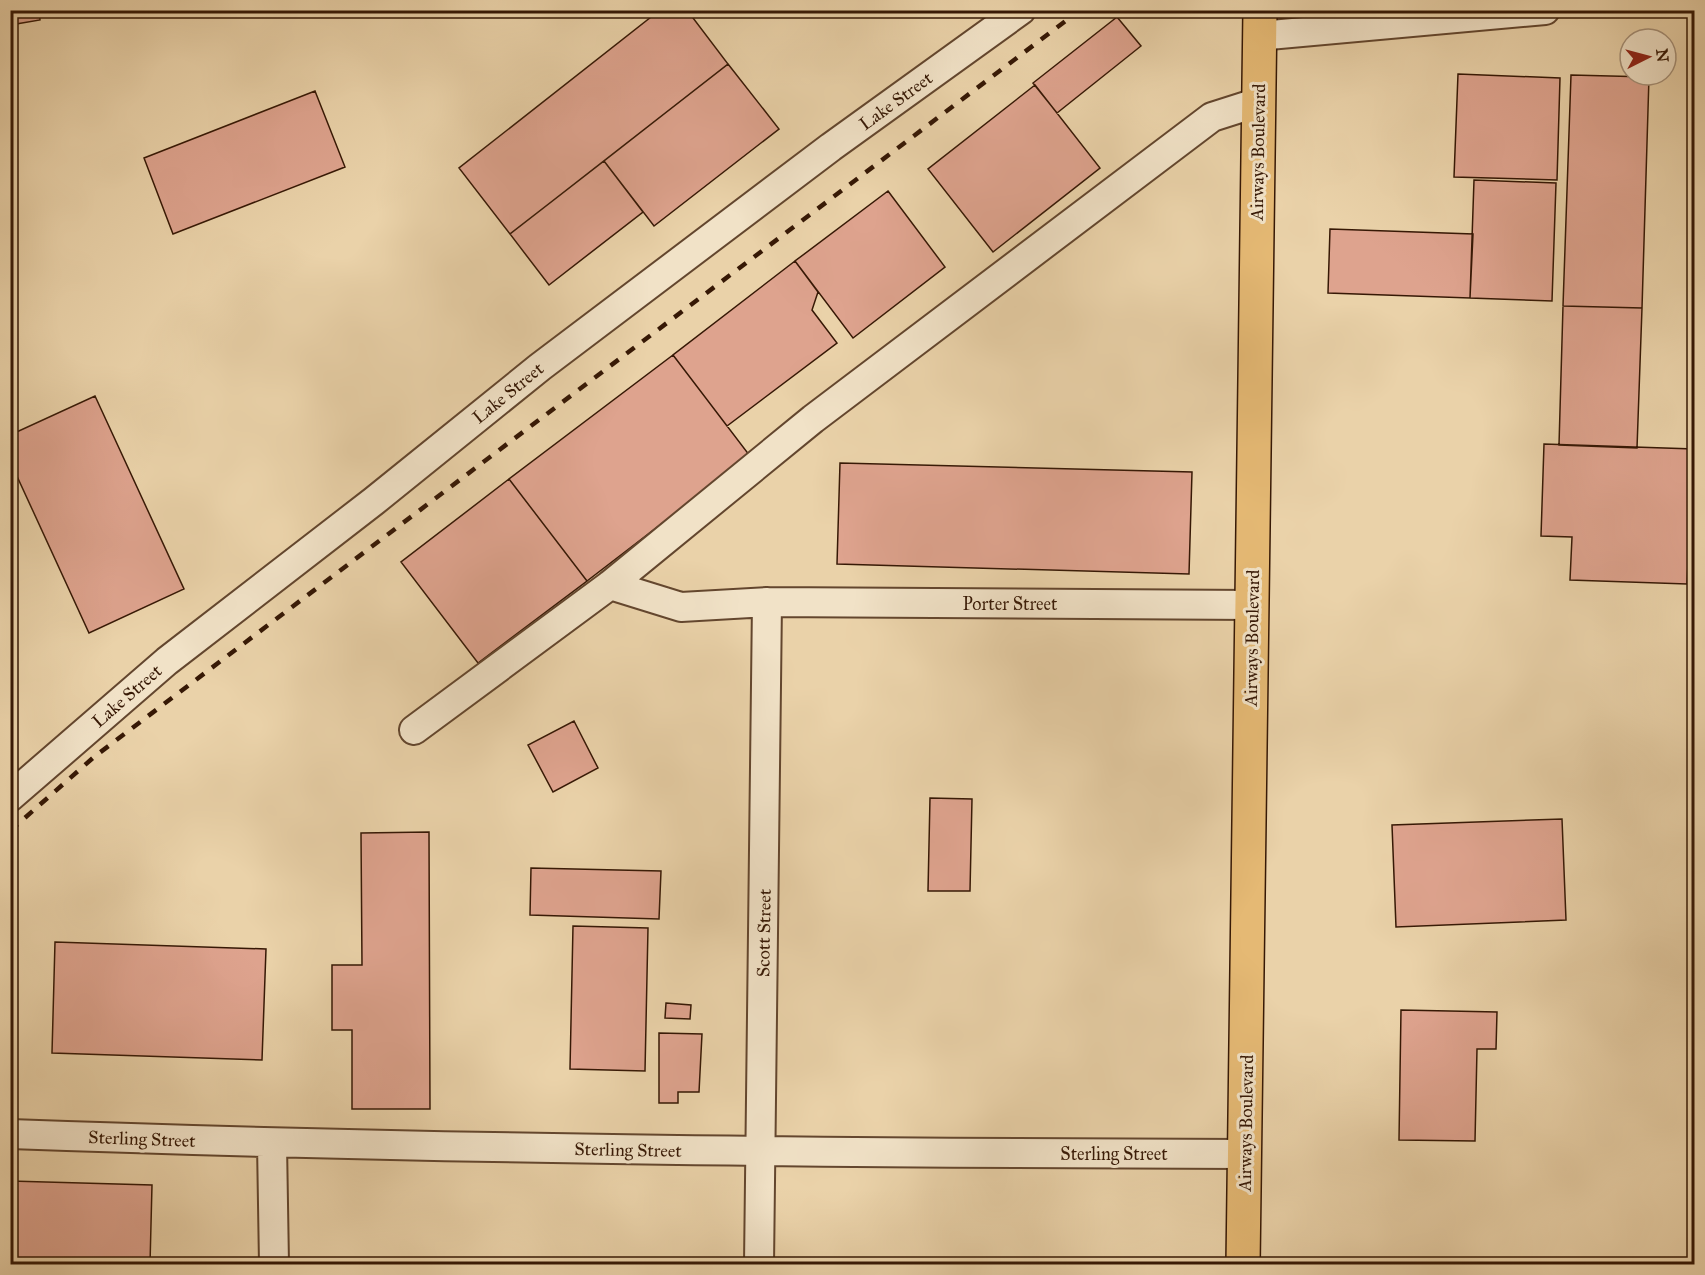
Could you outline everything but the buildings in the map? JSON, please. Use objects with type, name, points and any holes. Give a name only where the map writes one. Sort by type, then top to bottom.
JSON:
[{"type":"main road","name":"Airways Boulevard","points":[[1243,1264],[1260,23]]},
{"type":"street","name":"Lake Street","points":[[10,796],[167,661],[374,501],[540,367],[831,147],[1021,10]]},
{"type":"street","points":[[1260,23],[1545,10]]},
{"type":"street","points":[[414,730],[610,585],[813,419],[1212,117],[1259,102]]},
{"type":"street","name":"Porter Street","points":[[610,585],[681,607],[767,602],[1253,605]]},
{"type":"street","name":"Scott Street","points":[[759,1264],[767,602]]},
{"type":"street","name":"Sterling Street","points":[[10,1134],[272,1144],[762,1152],[1245,1154]]},
{"type":"street","points":[[272,1144],[274,1264]]},
{"type":"railway","points":[[10,831],[94,757],[1080,10]]}]
